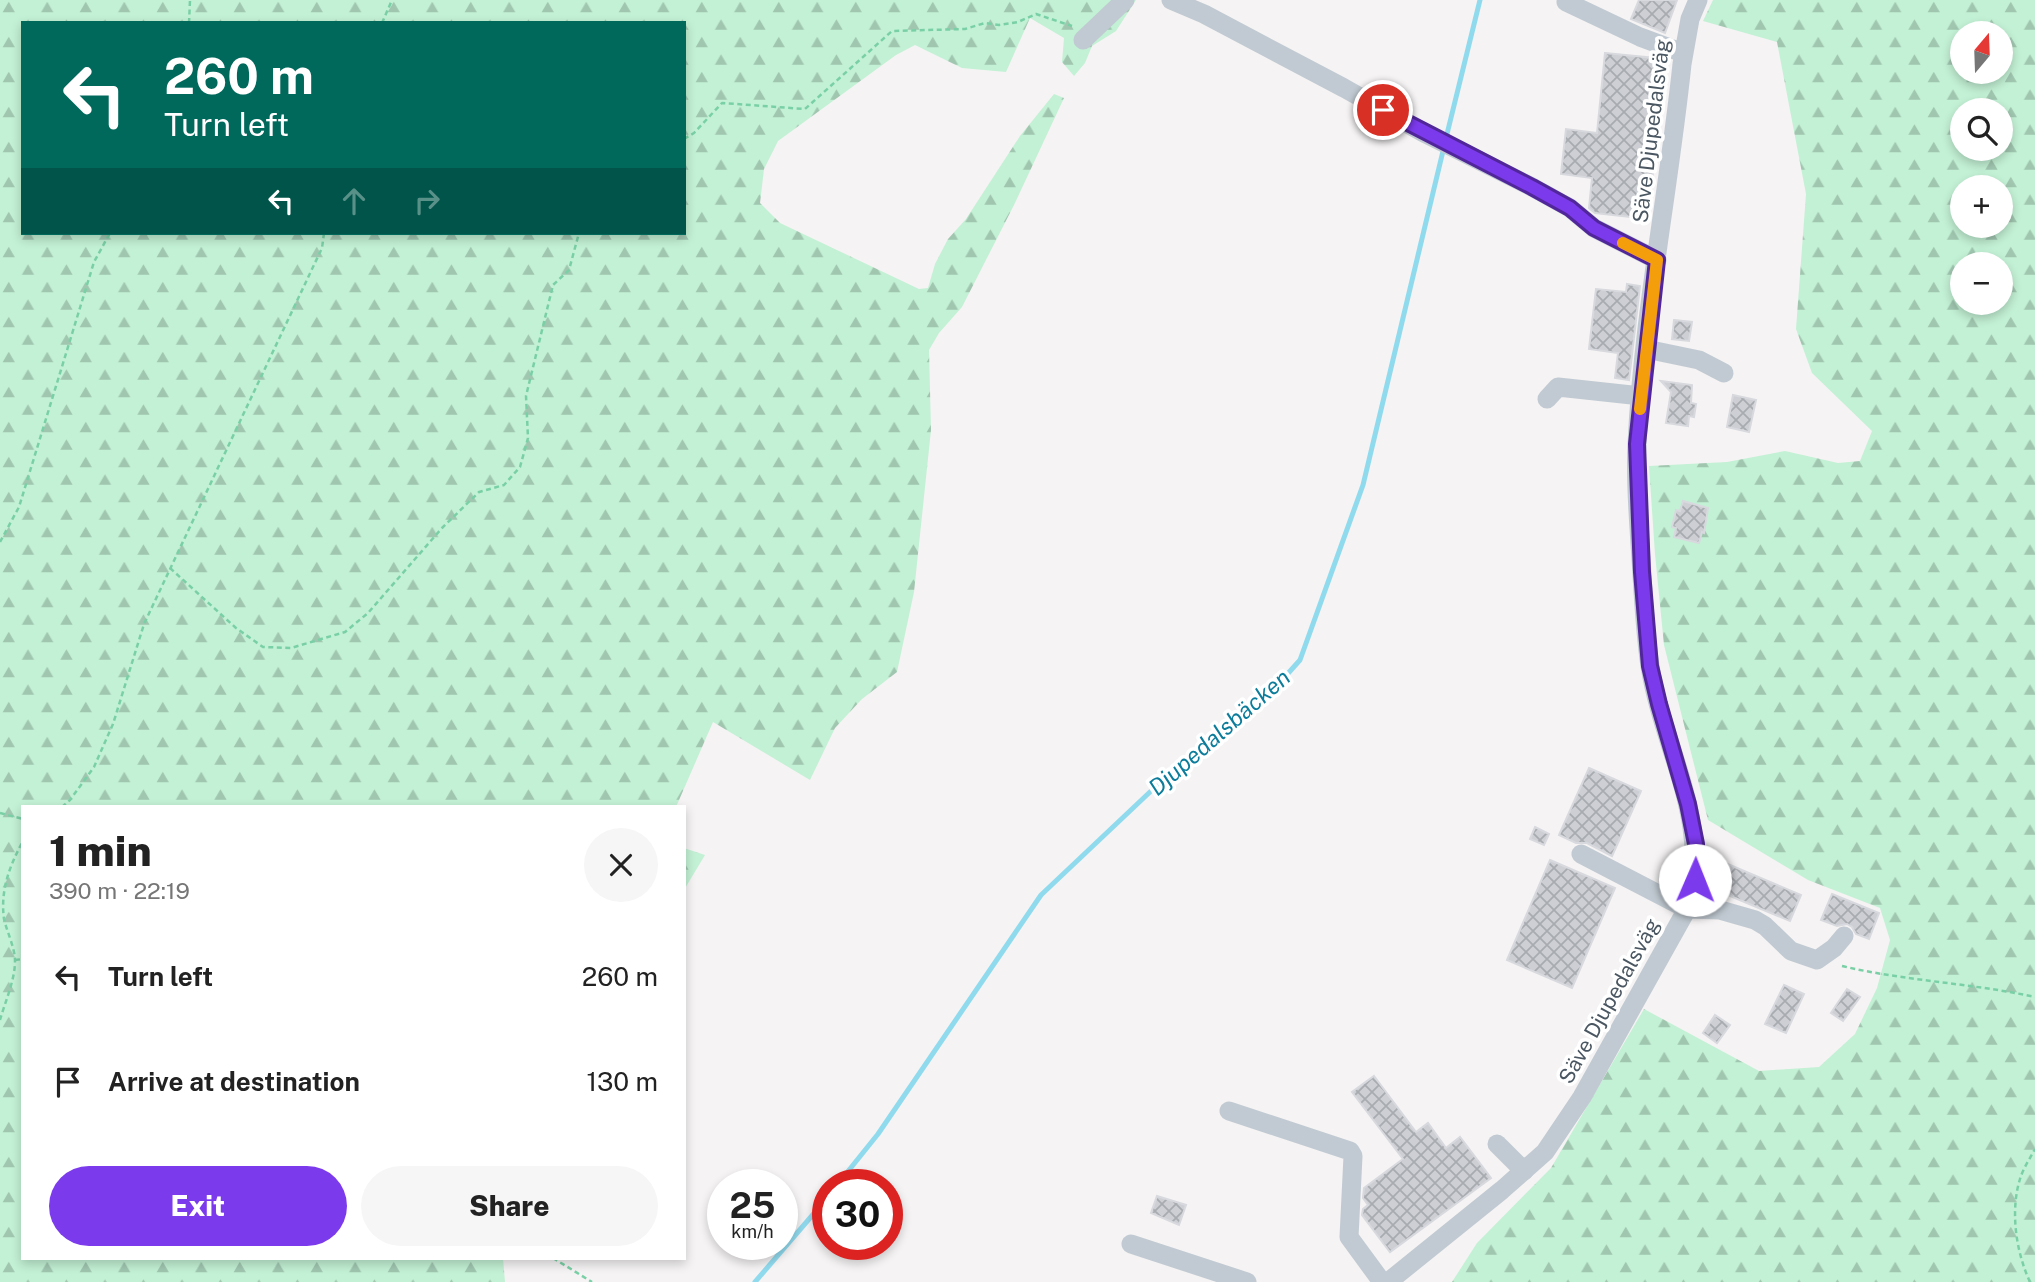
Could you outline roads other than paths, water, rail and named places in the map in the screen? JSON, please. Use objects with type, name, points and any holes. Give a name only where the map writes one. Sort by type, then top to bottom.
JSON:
[{"type":"street","points":[[1087,36],[1125,0]]},
{"type":"street","points":[[1171,0],[1204,14],[1422,132],[1532,187],[1570,208],[1594,228],[1657,260]]},
{"type":"street","name":"Säve Djupedalsväg","points":[[1388,1282],[1545,1152],[1582,1097],[1687,909],[1695,880],[1696,844],[1688,804],[1656,693],[1648,650],[1636,466],[1646,349],[1683,53],[1690,19],[1698,0]]},
{"type":"street","points":[[1566,2],[1617,27],[1683,53]]},
{"type":"street","points":[[1646,349],[1699,360],[1724,373]]},
{"type":"street","points":[[1547,399],[1558,387],[1641,396]]},
{"type":"street","points":[[1580,854],[1687,909],[1720,910],[1749,917],[1765,926],[1791,951],[1817,960],[1834,948],[1843,936]]},
{"type":"street","points":[[1228,1111],[1350,1151],[1353,1156],[1349,1237],[1382,1282]]},
{"type":"street","points":[[1497,1144],[1524,1171]]},
{"type":"street","points":[[1131,1244],[1247,1282]]},
{"type":"waterway","name":"Djupedalsbäcken","points":[[1447,134],[1480,0]]},
{"type":"waterway","name":"Djupedalsbäcken","points":[[850,1169],[878,1134],[1041,895],[1169,774],[1275,688],[1300,660],[1363,485],[1443,151]]},
{"type":"waterway","name":"Djupedalsbäcken","points":[[755,1282],[812,1216]]}]
